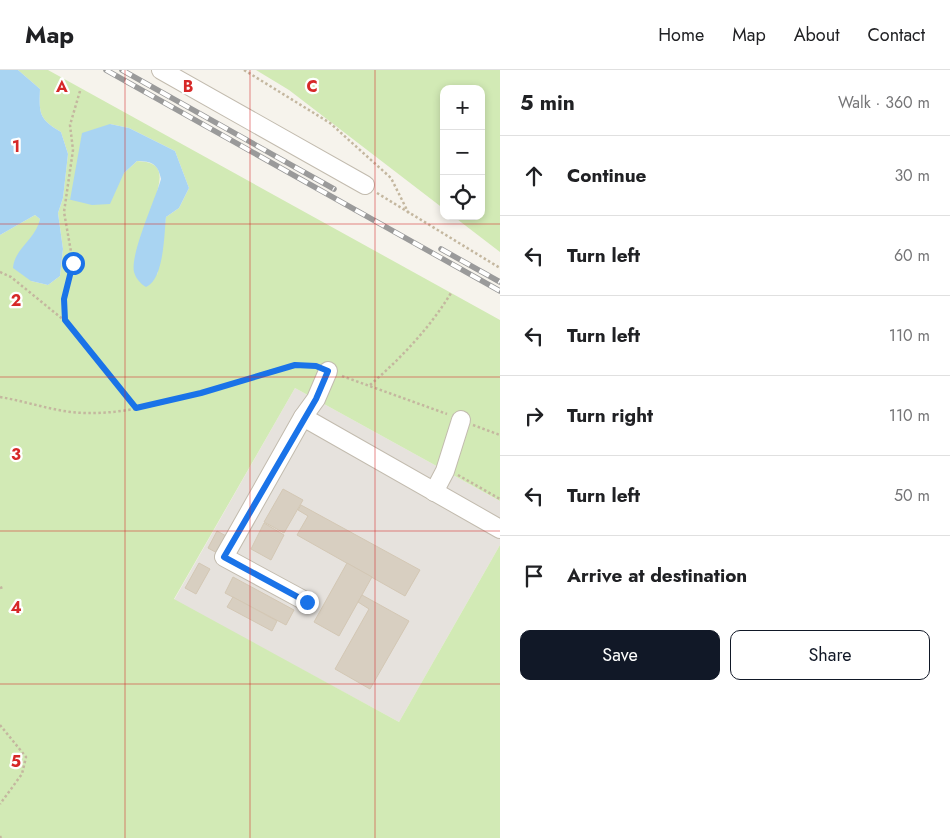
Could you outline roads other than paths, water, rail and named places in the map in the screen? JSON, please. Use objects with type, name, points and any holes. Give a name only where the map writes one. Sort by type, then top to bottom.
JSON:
[{"type":"lane","points":[[161,70],[365,185]]},
{"type":"lane","points":[[307,602],[224,557],[316,399],[328,371]]},
{"type":"lane","points":[[304,417],[500,529]]},
{"type":"lane","points":[[434,492],[446,467],[461,420]]},
{"type":"water","points":[[0,70],[18,70],[40,89],[40,110],[42,115],[48,123],[61,132],[68,154],[63,198],[58,213],[63,249],[60,276],[48,285],[31,281],[13,268],[17,255],[38,226],[40,219],[35,215],[0,235]]},
{"type":"water","points":[[110,124],[129,128],[175,151],[189,188],[179,208],[166,217],[160,266],[152,282],[146,287],[136,277],[134,264],[139,240],[161,179],[154,164],[137,161],[124,173],[110,204],[92,205],[70,200],[82,133]]},
{"type":"railway","points":[[106,70],[500,291]]},
{"type":"railway","points":[[122,70],[334,189]]},
{"type":"railway","points":[[441,249],[500,282]]}]
